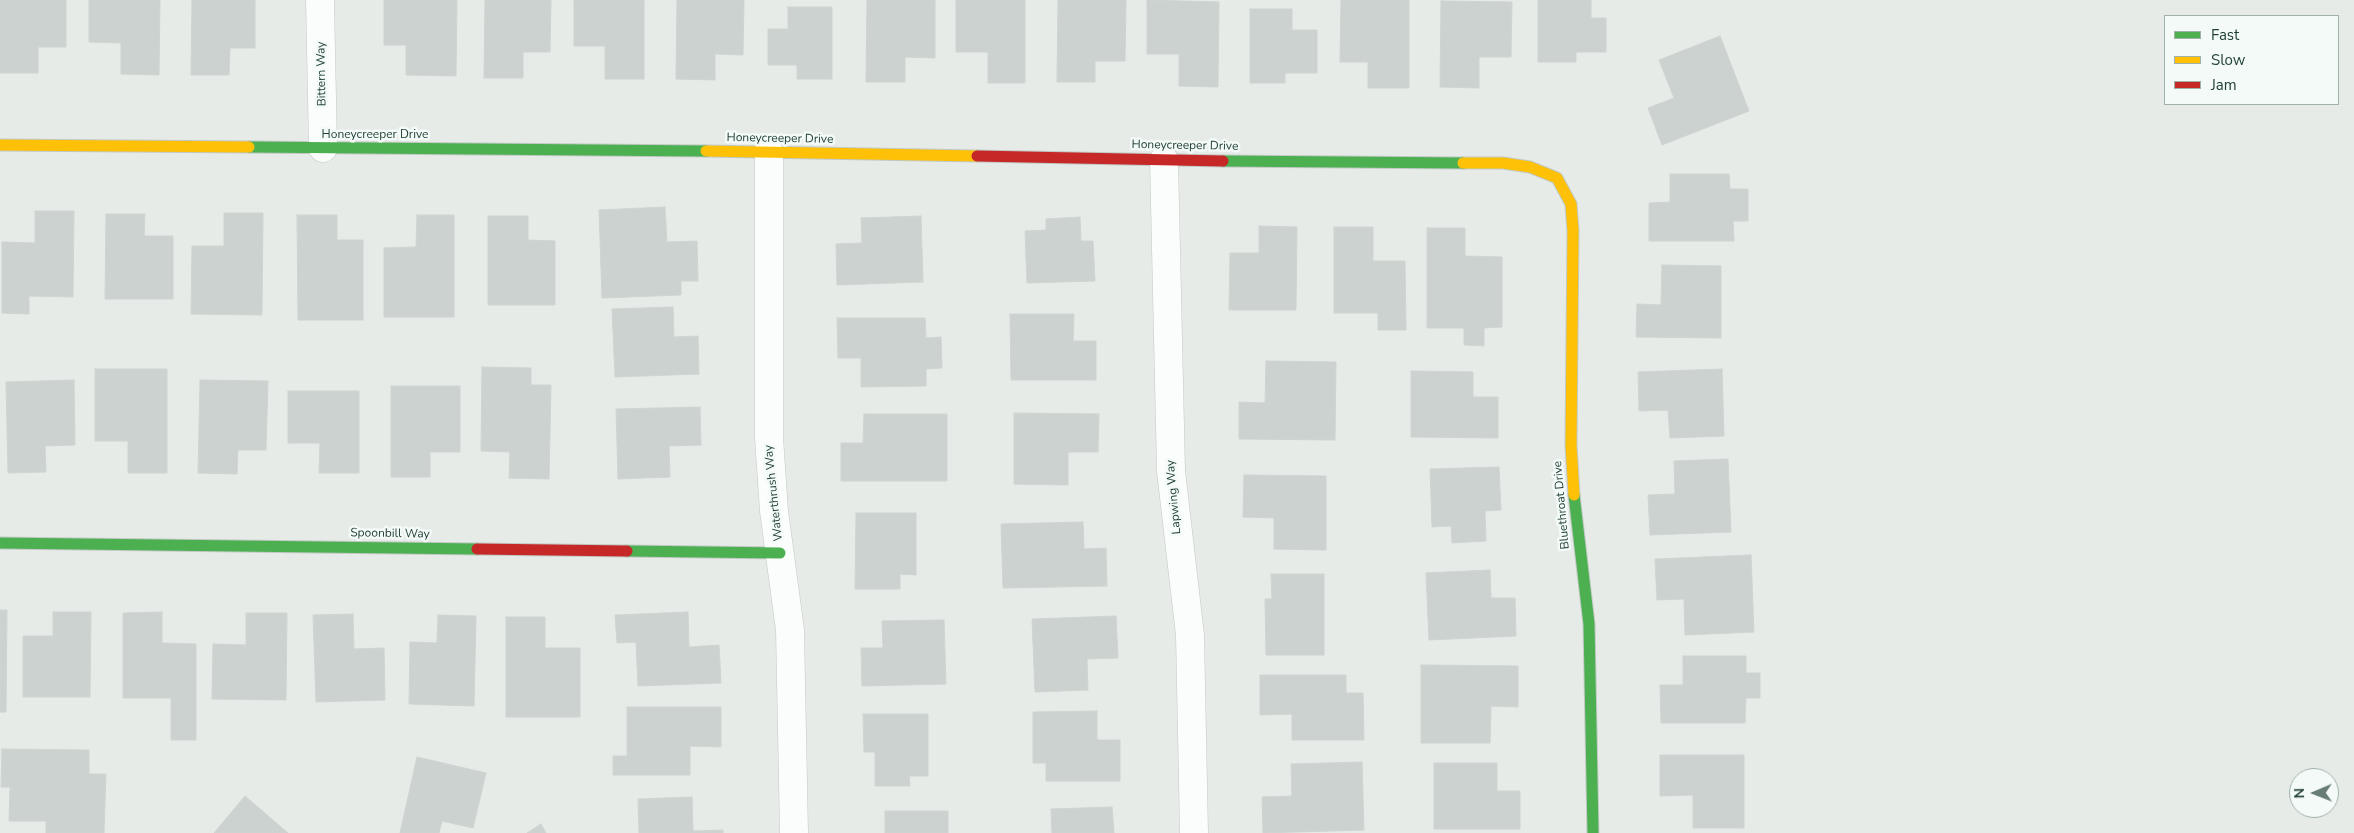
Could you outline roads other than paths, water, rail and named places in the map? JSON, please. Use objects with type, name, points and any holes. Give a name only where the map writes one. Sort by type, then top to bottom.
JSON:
[{"type":"street","name":"Bittern Way","points":[[320,0],[323,148]]},
{"type":"street","name":"Honeycreeper Drive","points":[[0,145],[769,152],[1164,160],[1503,163],[1530,167],[1557,178]]},
{"type":"street","name":"Waterthrush Way","points":[[769,152],[769,438],[774,511],[790,630],[794,833]]},
{"type":"street","name":"Lapwing Way","points":[[1164,160],[1171,470],[1190,635],[1194,833]]},
{"type":"street","name":"Bluethroat Drive","points":[[1557,178],[1571,204],[1574,231],[1571,445],[1575,511],[1589,624],[1593,833]]},
{"type":"street","name":"Spoonbill Way","points":[[0,542],[780,553]]}]
